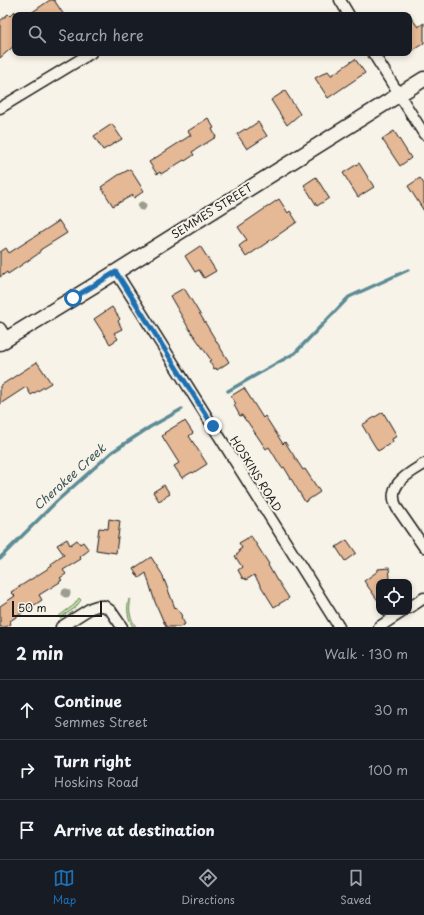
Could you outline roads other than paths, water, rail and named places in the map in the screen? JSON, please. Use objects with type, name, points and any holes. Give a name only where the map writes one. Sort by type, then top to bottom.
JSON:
[{"type":"main road","name":"SEMMES STREET","points":[[2,337],[116,272],[424,78]]},
{"type":"street","points":[[340,0],[347,12]]},
{"type":"street","points":[[0,108],[86,56]]},
{"type":"street","points":[[376,56],[424,134]]},
{"type":"street","name":"HOSKINS ROAD","points":[[116,272],[339,627]]},
{"type":"street","points":[[424,464],[404,476],[398,482],[395,487],[394,498],[394,504],[424,547]]},
{"type":"street","points":[[412,606],[424,598]]},
{"type":"street","points":[[61,627],[105,601],[122,627]]},
{"type":"street","points":[[379,627],[397,615]]},
{"type":"waterway","name":"Cherokee Creek","points":[[228,391],[295,353],[349,297],[408,270]]},
{"type":"waterway","name":"Cherokee Creek","points":[[0,558],[57,501],[112,452],[150,427],[182,409]]}]
